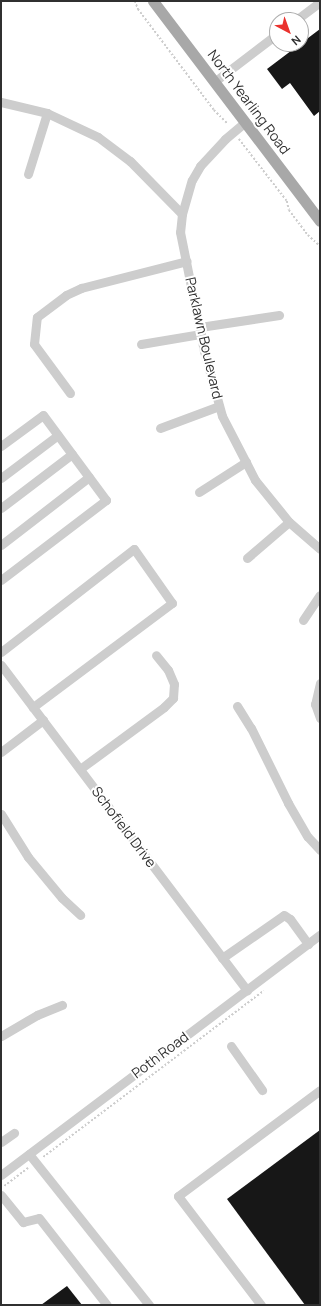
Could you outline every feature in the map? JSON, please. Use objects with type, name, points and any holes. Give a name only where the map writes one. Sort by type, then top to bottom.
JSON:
[{"type":"main road","name":"North Yearling Road","points":[[153,1],[320,221]]},
{"type":"street","points":[[307,12],[320,2]]},
{"type":"street","points":[[214,82],[269,40]]},
{"type":"street","points":[[1,102],[47,113],[89,132],[110,145],[182,214]]},
{"type":"street","points":[[28,174],[47,113]]},
{"type":"street","name":"Parklawn Boulevard","points":[[245,122],[225,139],[200,166],[192,180],[182,214],[180,232],[200,331],[219,406],[255,480],[289,522],[320,549]]},
{"type":"street","points":[[70,393],[34,344],[37,317],[66,296],[81,288],[187,261]]},
{"type":"street","points":[[141,344],[279,315]]},
{"type":"street","points":[[160,428],[219,406]]},
{"type":"street","points":[[1,446],[43,415],[106,500],[1,580]]},
{"type":"street","points":[[1,478],[58,435]]},
{"type":"street","points":[[1,508],[72,454]]},
{"type":"street","points":[[199,492],[246,462]]},
{"type":"street","points":[[1,545],[89,477]]},
{"type":"street","points":[[247,558],[289,522]]},
{"type":"street","points":[[1,652],[134,549],[172,602],[33,707]]},
{"type":"street","points":[[303,620],[320,595]]},
{"type":"street","points":[[80,769],[164,707],[173,698],[174,684],[168,670],[156,656]]},
{"type":"street","name":"Schofield Drive","points":[[1,665],[247,990]]},
{"type":"street","points":[[320,683],[315,704],[320,718]]},
{"type":"street","points":[[237,706],[251,728],[288,803],[308,838],[320,850]]},
{"type":"street","points":[[1,752],[43,720]]},
{"type":"street","points":[[1,814],[28,856],[62,898],[80,915]]},
{"type":"street","points":[[222,958],[284,915],[290,919],[308,944]]},
{"type":"street","name":"Poth Road","points":[[1,1175],[320,935]]},
{"type":"street","points":[[1,1036],[37,1015],[62,1005]]},
{"type":"street","points":[[232,1046],[262,1090]]},
{"type":"street","points":[[261,1305],[178,1196],[320,1090]]},
{"type":"street","points":[[1,1142],[14,1133]]},
{"type":"street","points":[[29,1154],[149,1305]]},
{"type":"street","points":[[1,1195],[23,1222],[39,1218],[107,1305]]},
{"type":"building","points":[[320,29],[320,111],[314,116],[290,83],[282,89],[267,69],[290,52],[309,52],[309,37]]},
{"type":"building","points":[[320,1130],[320,1305],[305,1305],[227,1199]]},
{"type":"building","points":[[67,1286],[82,1305],[41,1305]]}]
